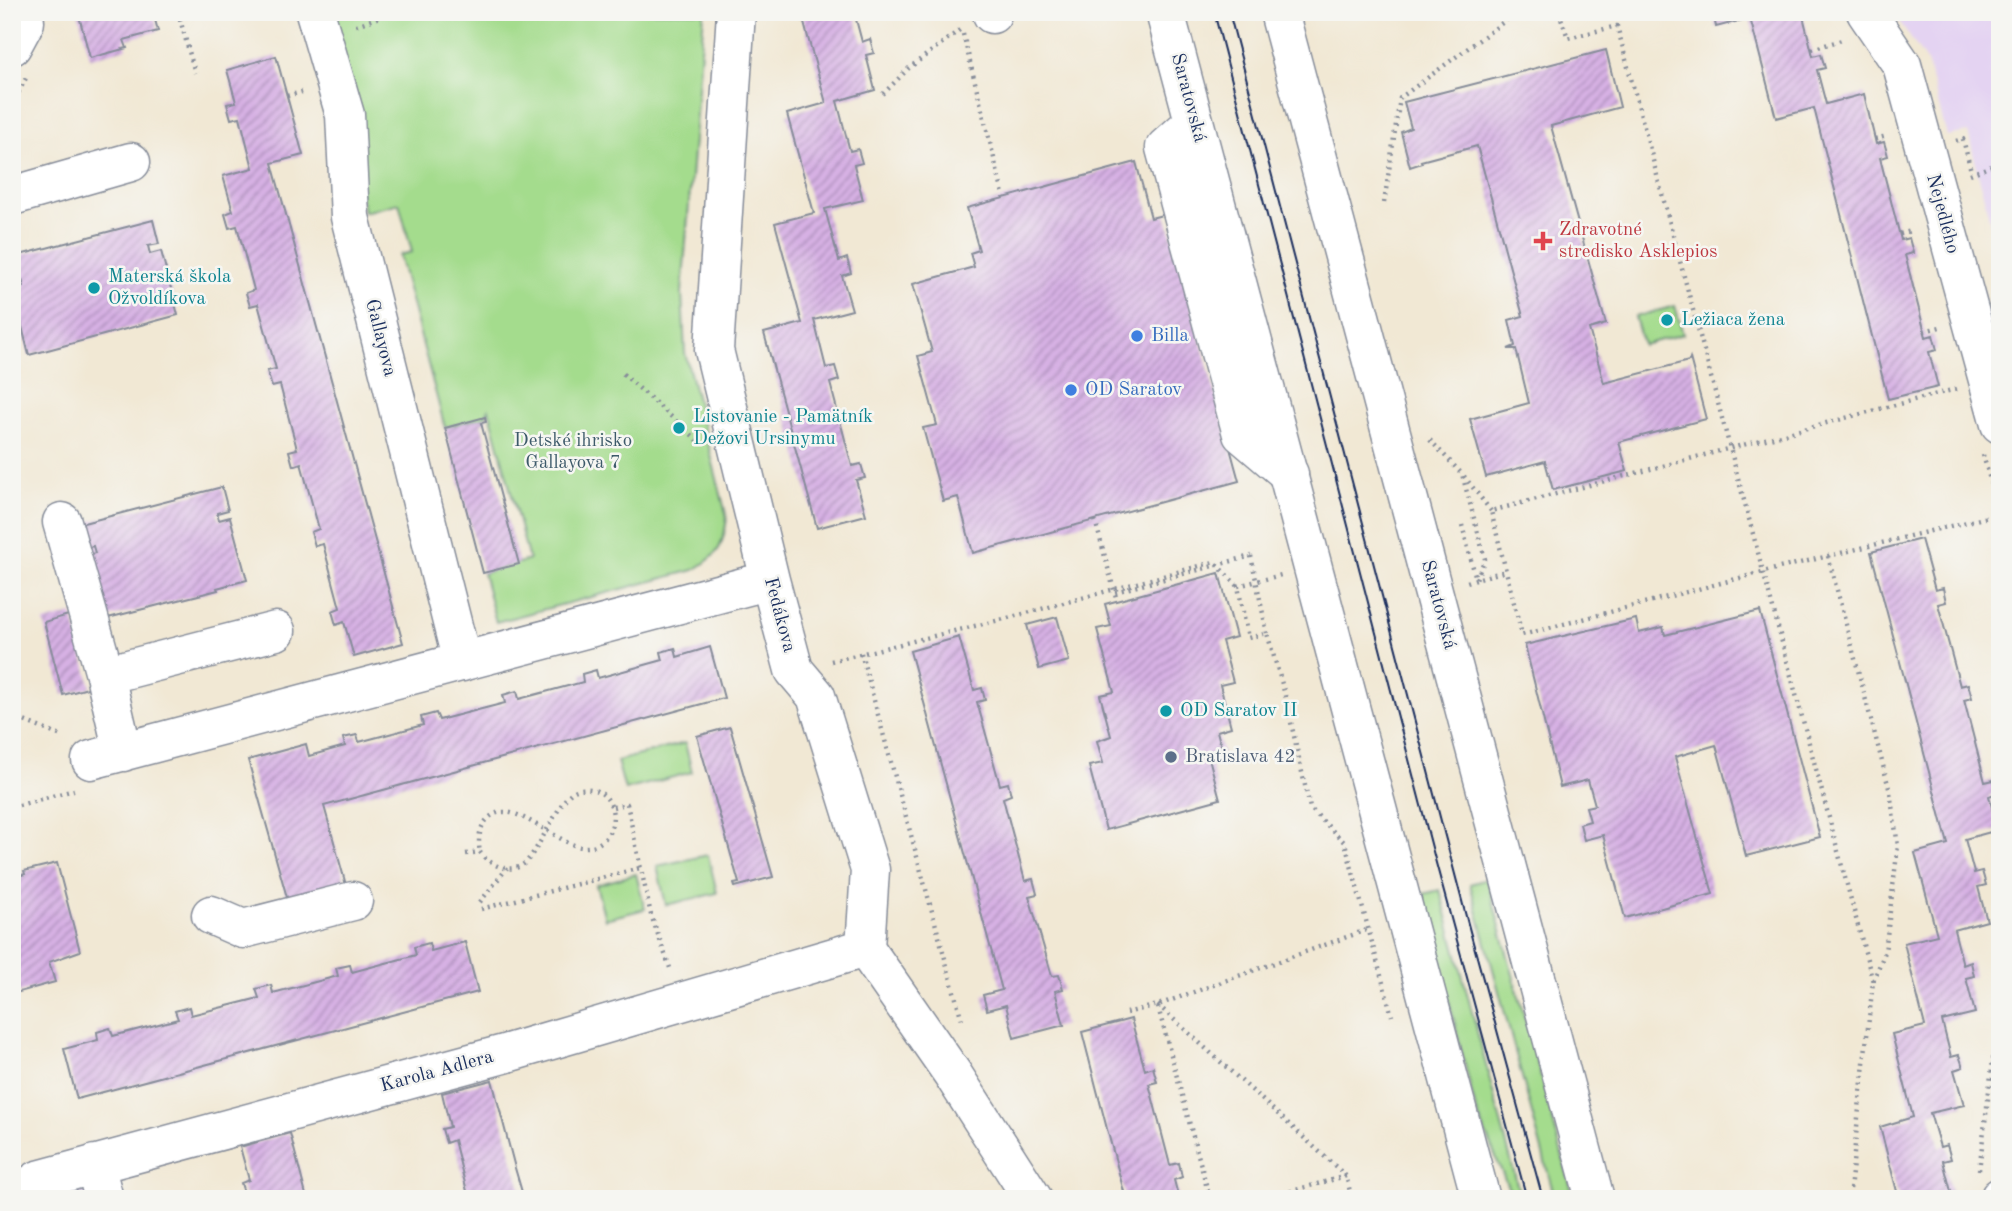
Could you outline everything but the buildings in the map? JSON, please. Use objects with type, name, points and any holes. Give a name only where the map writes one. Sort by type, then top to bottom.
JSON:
[{"type":"street","points":[[12,46],[25,22],[24,12]]},
{"type":"street","name":"Fedákova","points":[[736,12],[714,350],[794,670],[816,696],[870,870],[865,948]]},
{"type":"street","name":"Saratovská","points":[[1165,12],[1481,1199]]},
{"type":"street","name":"Saratovská","points":[[1279,12],[1595,1199]]},
{"type":"street","name":"Gallayova","points":[[331,20],[345,115],[350,217],[462,662]]},
{"type":"street","name":"Nejedlého","points":[[1861,24],[1902,65],[1991,437]]},
{"type":"street","points":[[12,197],[131,162]]},
{"type":"street","points":[[62,522],[104,675],[96,768],[462,662],[770,580]]},
{"type":"street","points":[[104,675],[276,631]]},
{"type":"street","points":[[211,915],[243,929],[353,901]]},
{"type":"street","points":[[865,948],[952,1073],[1033,1199]]},
{"type":"street","name":"Karola Adlera","points":[[12,1198],[38,1180],[99,1182],[504,1054],[865,948]]},
{"type":"path","points":[[178,12],[195,73]]},
{"type":"path","points":[[331,20],[395,12]]},
{"type":"path","points":[[1384,202],[1400,98],[1517,12]]},
{"type":"path","points":[[1559,12],[1567,38],[1617,26],[1872,982]]},
{"type":"path","points":[[883,94],[909,68],[976,19],[1004,198]]},
{"type":"path","points":[[1812,49],[1861,24]]},
{"type":"path","points":[[623,374],[706,448]]},
{"type":"path","points":[[1491,510],[1964,387]]},
{"type":"path","points":[[1427,437],[1491,510],[1522,635],[2000,514],[1991,437]]},
{"type":"path","points":[[1462,474],[1485,559],[1476,579],[1506,571]]},
{"type":"path","points":[[1095,520],[1117,601]]},
{"type":"path","points":[[1462,525],[1474,570]]},
{"type":"path","points":[[1115,592],[1251,556],[1310,808],[1345,842],[1395,1024]]},
{"type":"path","points":[[1828,556],[1890,792],[1898,846],[1885,952],[1872,982],[1849,1199]]},
{"type":"path","points":[[821,663],[1012,617],[1214,562],[1238,586],[1248,638],[1267,633]]},
{"type":"path","points":[[1238,586],[1281,575]]},
{"type":"path","points":[[861,653],[966,1034]]},
{"type":"path","points":[[12,716],[61,736]]},
{"type":"path","points":[[12,807],[96,768]]},
{"type":"path","points":[[546,830],[525,863],[512,869],[491,863],[480,852],[478,844],[481,827],[491,814],[500,811],[513,812],[546,830],[571,844],[585,847],[600,843],[610,834],[613,807],[607,797],[594,789],[581,788],[570,793],[546,830]]},
{"type":"path","points":[[613,807],[627,804],[651,915],[673,978]]},
{"type":"path","points":[[466,854],[480,852]]},
{"type":"path","points":[[481,909],[640,867]]},
{"type":"path","points":[[480,902],[507,868]]},
{"type":"path","points":[[1126,1013],[1158,1005],[1369,929]]},
{"type":"path","points":[[1993,1190],[2000,1004]]},
{"type":"path","points":[[1158,1005],[1346,1176],[1352,1199]]},
{"type":"path","points":[[1158,1005],[1210,1199]]},
{"type":"path","points":[[1263,1199],[1346,1176]]},
{"type":"shaded area","points":[[1893,12],[2000,12],[2000,263],[1968,132],[1947,136],[1927,62]]},
{"type":"green space","name":"Detské ihrisko Gallayova 7","points":[[328,12],[704,12],[682,293],[685,353],[727,518],[724,536],[718,549],[702,565],[694,570],[496,622],[483,573],[529,560],[489,409],[485,417],[445,428],[399,255],[412,252],[399,203],[364,212]]},
{"type":"green space","points":[[1675,306],[1683,334],[1643,345],[1635,317]]},
{"type":"green space","points":[[685,743],[692,772],[625,790],[617,761]]},
{"type":"green space","points":[[708,855],[717,893],[666,905],[657,866]]},
{"type":"green space","points":[[636,874],[645,909],[605,919],[596,885]]},
{"type":"green space","points":[[1487,879],[1574,1199],[1555,1199],[1470,884]]},
{"type":"green space","points":[[1440,890],[1521,1199],[1513,1199],[1476,1110],[1423,894]]},
{"type":"tram line","points":[[1214,12],[1436,863],[1527,1199]]},
{"type":"tram line","points":[[1229,12],[1468,924],[1543,1199]]},
{"type":"place","name":"Zdravotné stredisko Asklepios","points":[[1543,241]]},
{"type":"place","name":"Materská škola Ožvoldíkova","points":[[94,288]]},
{"type":"place","name":"Ležiaca žena","points":[[1667,320]]},
{"type":"place","name":"Billa","points":[[1137,336]]},
{"type":"place","name":"OD Saratov","points":[[1071,390]]},
{"type":"place","name":"Listovanie - Pamätník Dežovi Ursinymu","points":[[679,428]]},
{"type":"place","name":"OD Saratov II","points":[[1166,711]]},
{"type":"place","name":"Bratislava 42","points":[[1171,757]]}]
